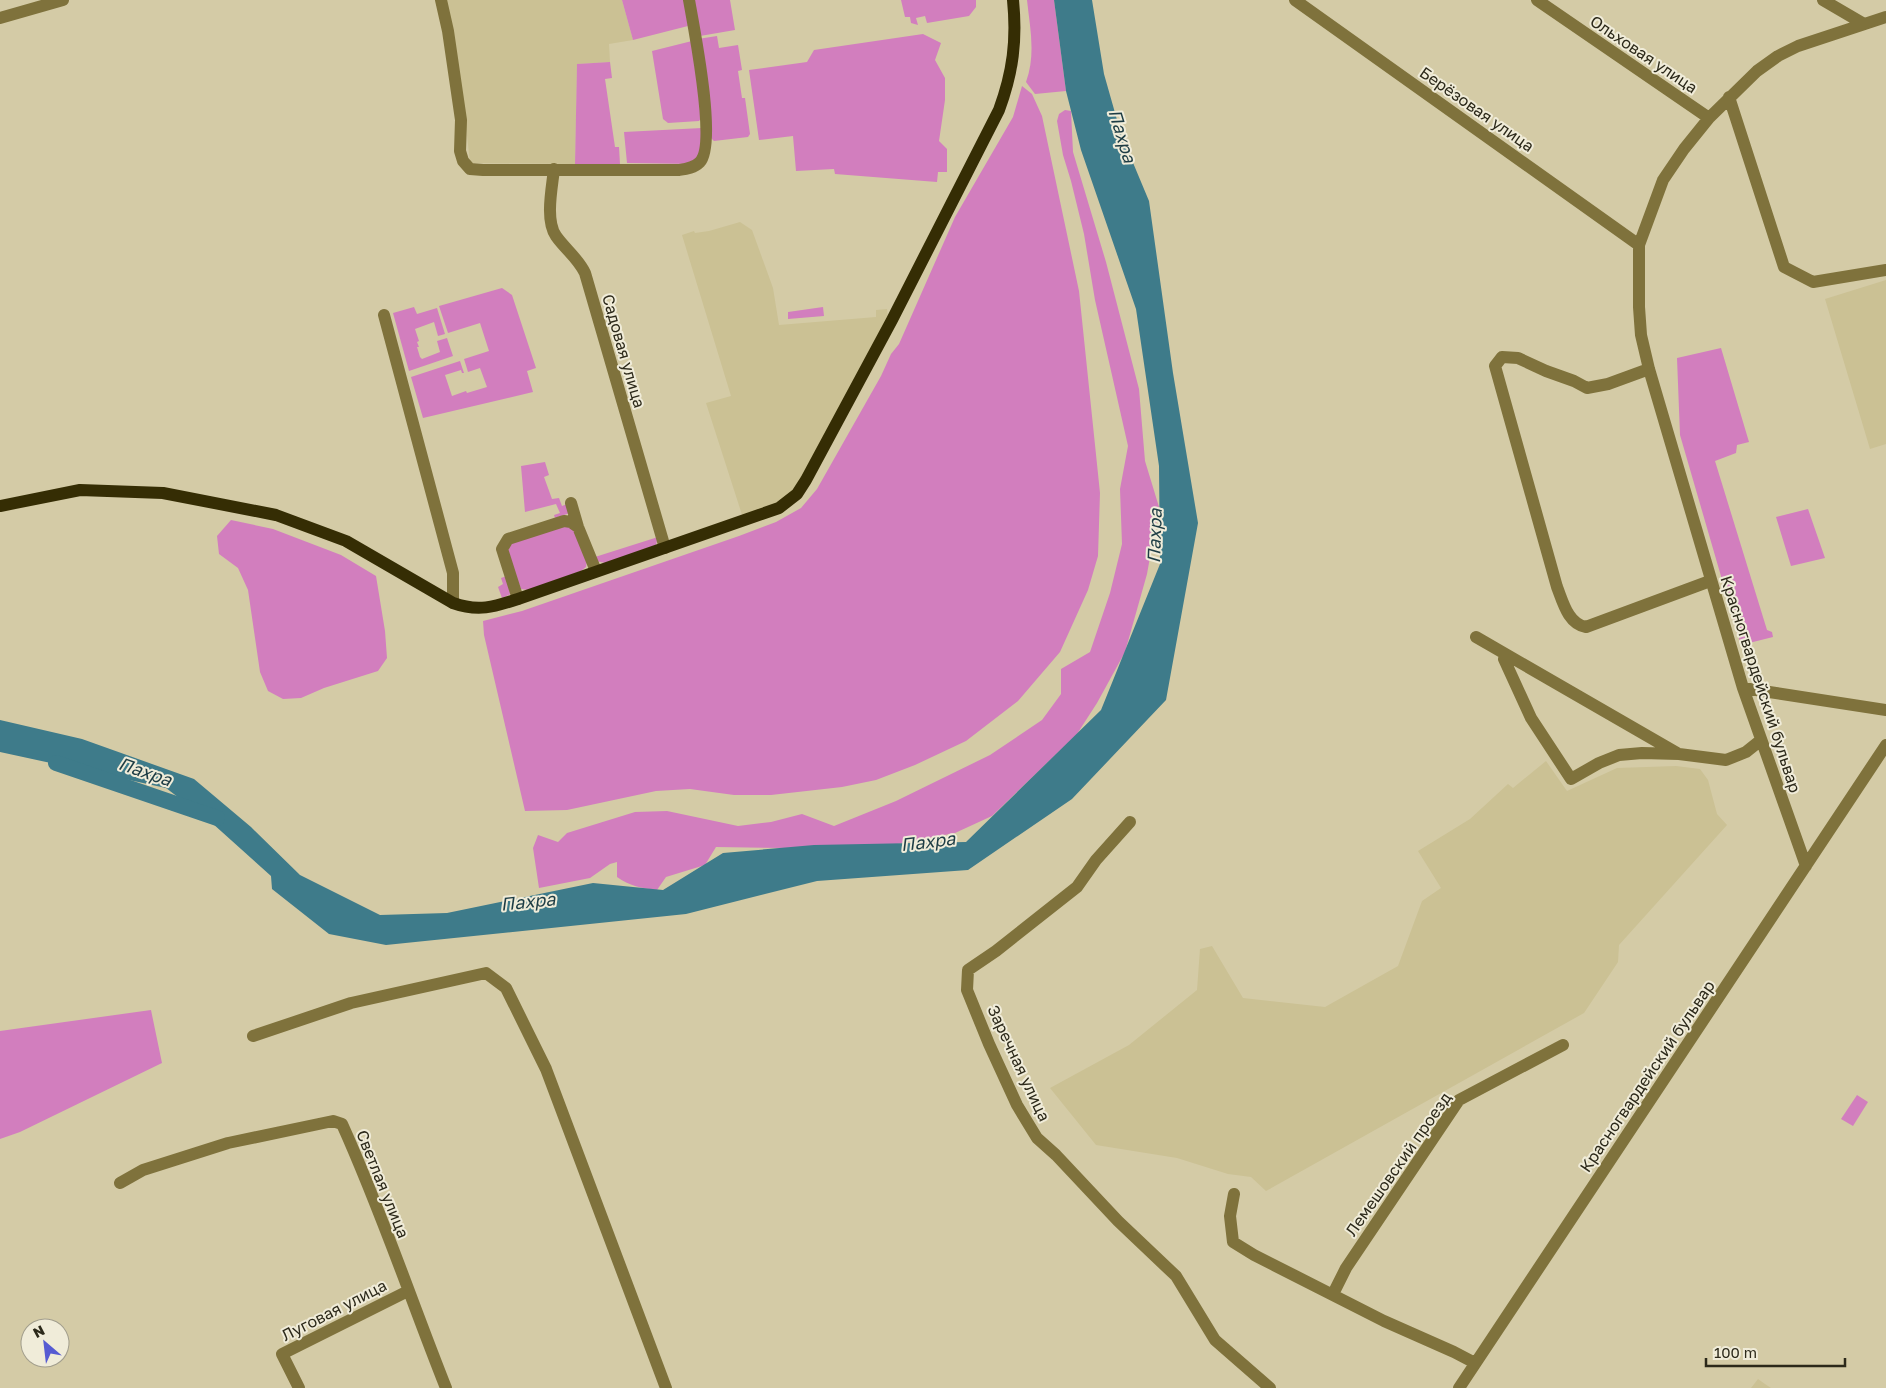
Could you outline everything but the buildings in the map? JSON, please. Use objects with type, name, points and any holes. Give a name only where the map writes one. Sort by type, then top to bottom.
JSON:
[{"type":"main road","points":[[0,506],[80,490],[163,492],[276,515],[346,541],[453,603],[469,608],[490,607],[518,598],[779,508],[797,494],[806,480],[892,320],[999,110],[1006,91],[1014,54],[1013,0]]},
{"type":"street","points":[[0,18],[63,0]]},
{"type":"street","points":[[441,0],[462,120],[460,150],[463,161],[470,169],[483,170],[679,170],[692,168],[700,162],[703,156],[707,124],[690,0]]},
{"type":"street","name":"Берёзовая улица","points":[[1295,0],[1639,245]]},
{"type":"street","name":"Ольховая улица","points":[[1537,0],[1709,118]]},
{"type":"street","points":[[1823,0],[1864,24]]},
{"type":"street","name":"Красногвардейский бульвар","points":[[1459,1388],[1806,866],[1743,688],[1649,369],[1641,335],[1639,245],[1663,180],[1684,149],[1709,118],[1757,71],[1778,56],[1798,46],[1886,17]]},
{"type":"street","points":[[1729,97],[1784,267],[1812,282],[1886,270]]},
{"type":"street","name":"Садовая улица","points":[[554,169],[550,218],[552,228],[577,259],[585,273],[664,548]]},
{"type":"street","points":[[384,315],[453,573],[453,603]]},
{"type":"street","points":[[1649,369],[1608,384],[1587,388],[1518,358],[1502,356],[1495,366],[1557,587],[1573,621],[1580,626],[1586,627],[1710,581]]},
{"type":"street","points":[[571,503],[578,527],[596,571]]},
{"type":"street","points":[[518,598],[502,549],[508,539],[564,521],[571,522],[578,527]]},
{"type":"street","points":[[1476,636],[1679,754]]},
{"type":"street","points":[[1507,655],[1504,659],[1531,718],[1571,779],[1599,762],[1618,755],[1642,753],[1679,754],[1726,760],[1746,752],[1761,740]]},
{"type":"street","points":[[1743,688],[1886,710]]},
{"type":"street","points":[[1806,866],[1886,745]]},
{"type":"street","name":"Заречная улица","points":[[1130,822],[1096,860],[1077,887],[996,951],[968,970],[967,990],[1017,1105],[1037,1138],[1056,1155],[1118,1221],[1176,1276],[1215,1340],[1270,1388]]},
{"type":"street","points":[[253,1036],[351,1003],[486,974],[506,988],[546,1069],[666,1388]]},
{"type":"street","name":"Лемешовский проезд","points":[[1333,1294],[1346,1268],[1408,1173],[1459,1100],[1563,1045]]},
{"type":"street","name":"Светлая улица","points":[[120,1183],[143,1170],[228,1143],[333,1121],[342,1124],[367,1180],[446,1388]]},
{"type":"street","points":[[1234,1194],[1230,1216],[1233,1242],[1254,1255],[1384,1321],[1475,1363]]},
{"type":"street","name":"Луговая улица","points":[[299,1388],[282,1354],[408,1291]]},
{"type":"shaded area","points":[[445,0],[622,0],[633,40],[609,44],[610,62],[577,64],[575,164],[470,163],[466,126]]},
{"type":"shaded area","points":[[622,0],[684,0],[688,26],[633,40]]},
{"type":"shaded area","points":[[694,0],[730,0],[735,30],[700,36]]},
{"type":"shaded area","points":[[901,0],[976,0],[976,7],[969,16],[927,23],[925,16],[916,18],[918,25],[911,23],[910,17],[905,17]]},
{"type":"shaded area","points":[[1027,0],[1054,0],[1066,91],[1035,94],[1026,82],[1032,51]]},
{"type":"shaded area","points":[[923,34],[941,43],[935,60],[945,78],[945,100],[939,141],[947,149],[947,172],[938,172],[937,182],[835,174],[834,169],[796,171],[793,136],[759,140],[749,70],[807,62],[814,50]]},
{"type":"shaded area","points":[[717,36],[719,48],[738,45],[742,70],[738,71],[742,98],[745,98],[750,134],[748,137],[714,141],[711,138],[698,39]]},
{"type":"shaded area","points":[[692,41],[703,116],[699,121],[668,123],[663,119],[652,51]]},
{"type":"shaded area","points":[[610,62],[612,78],[605,79],[615,147],[619,147],[620,164],[575,164],[577,64]]},
{"type":"shaded area","points":[[1022,86],[1032,94],[1042,116],[1079,291],[1100,493],[1098,556],[1088,590],[1060,652],[1018,701],[966,741],[915,765],[876,780],[842,787],[771,795],[734,795],[690,789],[656,791],[567,810],[525,811],[484,635],[483,621],[522,611],[739,536],[776,522],[801,508],[817,489],[881,376],[891,354],[899,344],[955,217],[1013,117]]},
{"type":"shaded area","points":[[1065,110],[1071,111],[1073,152],[1106,262],[1139,389],[1145,461],[1159,507],[1147,574],[1125,652],[1097,703],[1077,734],[992,816],[955,833],[897,844],[787,848],[716,847],[705,865],[666,877],[657,890],[631,885],[617,877],[617,862],[610,864],[590,878],[539,888],[533,848],[538,835],[558,842],[567,833],[635,812],[667,811],[738,826],[771,822],[802,814],[834,826],[896,801],[990,755],[1042,720],[1061,694],[1061,669],[1090,652],[1110,593],[1122,544],[1120,489],[1128,446],[1095,300],[1084,234],[1063,155],[1057,121],[1059,114]]},
{"type":"shaded area","points":[[702,128],[700,155],[691,164],[627,163],[624,132]]},
{"type":"shaded area","points":[[740,222],[752,230],[773,288],[779,325],[876,317],[876,310],[887,309],[888,318],[797,494],[744,521],[706,403],[731,396],[682,235],[694,231],[695,233],[709,231]]},
{"type":"shaded area","points":[[1886,280],[1886,444],[1870,449],[1825,299]]},
{"type":"shaded area","points":[[502,288],[512,295],[536,368],[527,371],[533,392],[423,418],[411,377],[460,361],[464,373],[461,370],[445,375],[452,396],[487,387],[480,368],[468,372],[464,359],[489,351],[480,323],[448,333],[439,306]]},
{"type":"shaded area","points":[[414,307],[417,314],[437,308],[445,334],[438,336],[434,322],[415,329],[419,341],[417,342],[419,347],[417,347],[420,357],[422,359],[440,352],[437,341],[447,338],[453,356],[409,371],[393,313]]},
{"type":"shaded area","points":[[823,307],[824,316],[788,319],[788,312]]},
{"type":"shaded area","points":[[1721,348],[1749,442],[1737,445],[1736,453],[1715,461],[1767,630],[1772,632],[1773,637],[1741,645],[1680,435],[1677,358]]},
{"type":"shaded area","points":[[545,462],[549,475],[544,477],[552,499],[559,498],[562,506],[567,504],[570,513],[555,518],[554,515],[560,513],[556,504],[525,512],[521,466]]},
{"type":"shaded area","points":[[1808,509],[1825,558],[1791,566],[1776,517]]},
{"type":"shaded area","points":[[231,520],[273,529],[341,555],[376,576],[385,631],[387,658],[378,671],[324,688],[301,698],[283,699],[268,691],[260,672],[248,590],[238,568],[219,554],[217,536]]},
{"type":"shaded area","points":[[571,522],[587,561],[586,567],[581,571],[528,590],[521,589],[504,545]]},
{"type":"shaded area","points":[[658,537],[656,545],[605,563],[596,561],[595,557]]},
{"type":"shaded area","points":[[507,576],[511,594],[502,598],[498,587],[503,584],[501,578]]},
{"type":"shaded area","points":[[1546,761],[1567,791],[1617,768],[1676,766],[1700,769],[1708,780],[1717,814],[1727,825],[1619,945],[1618,962],[1584,1013],[1266,1191],[1251,1177],[1228,1174],[1177,1158],[1096,1145],[1050,1088],[1129,1045],[1197,990],[1200,949],[1212,946],[1243,998],[1325,1007],[1398,966],[1422,901],[1441,888],[1418,851],[1470,819],[1508,784],[1513,788]]},
{"type":"shaded area","points":[[151,1010],[162,1063],[20,1132],[0,1139],[0,1031]]},
{"type":"shaded area","points":[[1857,1095],[1868,1102],[1853,1126],[1841,1119]]},
{"type":"shaded area","points":[[1758,1379],[1765,1384],[1771,1388],[1751,1388]]},
{"type":"water","points":[[1054,0],[1092,0],[1104,74],[1121,134],[1149,201],[1173,373],[1198,523],[1166,700],[1072,799],[968,870],[817,881],[686,914],[386,945],[329,934],[272,889],[271,876],[212,823],[166,788],[0,752],[0,720],[82,739],[194,779],[251,827],[300,875],[380,915],[447,913],[593,883],[663,890],[723,853],[814,845],[966,842],[1101,710],[1160,564],[1159,466],[1136,309],[1081,150],[1066,91]]},
{"type":"waterway","name":"Пахра","points":[[56,763],[217,818]]}]
